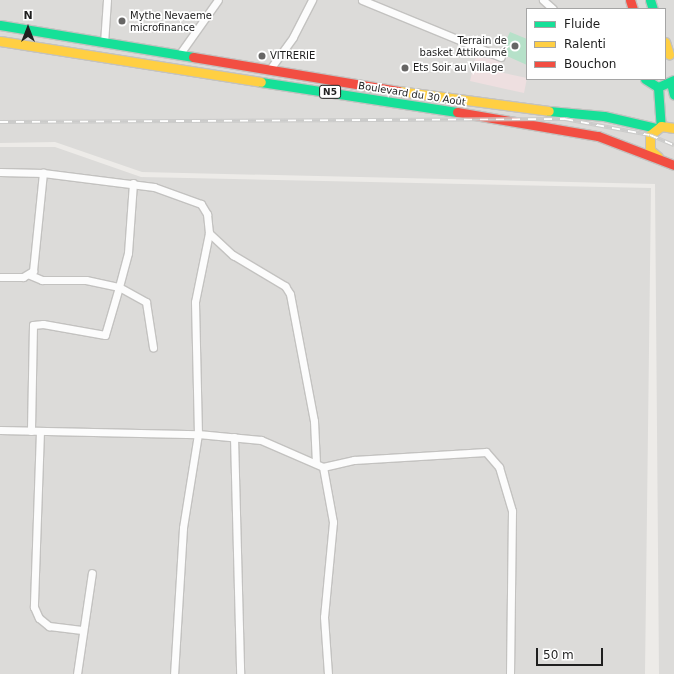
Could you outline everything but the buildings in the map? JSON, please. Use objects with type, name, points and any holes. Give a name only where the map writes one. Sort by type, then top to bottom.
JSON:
[{"type":"main road","name":"Boulevard du 30 Août","points":[[0,25],[532,112],[604,116],[659,127],[674,128]]},
{"type":"main road","name":"Boulevard du 30 Août","points":[[0,40],[565,129],[657,157],[674,165]]},
{"type":"main road","points":[[666,45],[669,55]]},
{"type":"main road","points":[[647,80],[658,87],[662,104],[659,127],[650,135],[649,145],[657,157],[674,157]]},
{"type":"main road","points":[[658,87],[672,82],[674,95]]},
{"type":"street","points":[[104,43],[108,0]]},
{"type":"street","points":[[179,55],[218,0]]},
{"type":"street","points":[[270,69],[293,37],[312,0]]},
{"type":"street","points":[[362,0],[501,57]]},
{"type":"street","points":[[543,0],[552,8]]},
{"type":"street","points":[[0,172],[43,173],[133,183],[201,204],[207,214],[209,233],[194,302],[198,434],[183,528],[174,674]]},
{"type":"street","points":[[30,275],[36,261],[43,173]]},
{"type":"street","points":[[31,431],[34,325],[43,324],[105,335],[128,253],[133,183]]},
{"type":"street","points":[[209,233],[233,254],[285,286],[290,294],[314,421],[316,463]]},
{"type":"street","points":[[0,277],[30,275],[42,280],[86,280],[119,287],[146,302],[153,347]]},
{"type":"street","points":[[0,430],[198,434],[262,440],[323,467],[354,460],[486,452],[492,455],[512,511],[510,674]]},
{"type":"street","points":[[40,431],[34,607],[39,618],[49,626],[82,630]]},
{"type":"street","points":[[234,437],[240,674]]},
{"type":"street","points":[[323,467],[333,522],[324,618],[328,674]]},
{"type":"street","points":[[77,674],[82,630],[92,573]]},
{"type":"shaded area","points":[[0,0],[674,0],[674,674],[659,674],[655,184],[142,172],[55,142],[0,143]]},
{"type":"shaded area","points":[[476,56],[501,61],[499,72],[526,78],[527,80],[524,93],[470,81]]},
{"type":"shaded area","points":[[0,147],[55,147],[141,177],[651,188],[645,674],[0,674]]},
{"type":"green space","name":"Terrain de basket Attikoumé","points":[[510,32],[526,39],[526,65],[500,53]]},
{"type":"railway","points":[[0,122],[565,119],[650,135],[674,145]]},
{"type":"traffic: fast","points":[[650,0],[653,8]]},
{"type":"traffic: fast","points":[[0,25],[193,57]]},
{"type":"traffic: fast","points":[[647,80],[658,87],[674,80]]},
{"type":"traffic: fast","points":[[261,82],[457,112]]},
{"type":"traffic: fast","points":[[671,83],[674,95]]},
{"type":"traffic: fast","points":[[658,87],[661,126]]},
{"type":"traffic: fast","points":[[549,111],[604,116],[656,128]]},
{"type":"traffic: slow","points":[[0,41],[261,82]]},
{"type":"traffic: slow","points":[[666,45],[669,54]]},
{"type":"traffic: slow","points":[[398,91],[549,111]]},
{"type":"traffic: slow","points":[[658,157],[650,150],[650,135],[661,126],[674,128]]},
{"type":"traffic: jam","points":[[630,0],[633,8]]},
{"type":"traffic: jam","points":[[193,57],[398,91]]},
{"type":"traffic: jam","points":[[457,112],[598,136],[674,165]]},
{"type":"place","name":"Mythe Nevaeme microfinance","points":[[122,21]]},
{"type":"place","name":"Terrain de basket Attikoumé","points":[[515,46]]},
{"type":"place","name":"VITRERIE","points":[[262,56]]},
{"type":"place","name":"Ets Soir au Village","points":[[405,68]]}]
